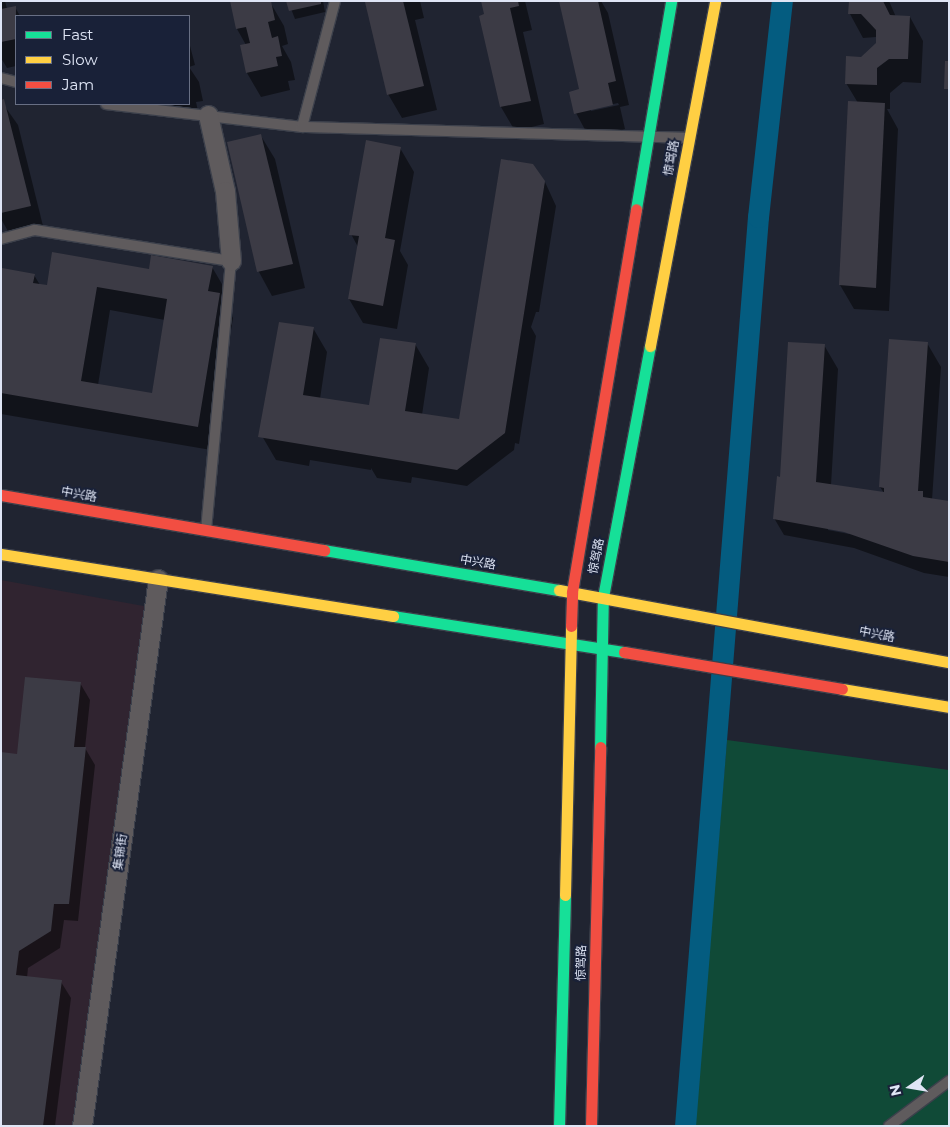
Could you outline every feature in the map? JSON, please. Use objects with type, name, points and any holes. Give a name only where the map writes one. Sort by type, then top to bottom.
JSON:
[{"type":"main road","name":"惊驾路","points":[[559,1126],[572,592],[646,138],[671,1]]},
{"type":"main road","name":"惊驾路","points":[[591,1126],[600,648],[603,597],[715,1]]},
{"type":"main road","name":"中兴路","points":[[1,495],[681,610],[949,662]]},
{"type":"main road","points":[[1,554],[678,660],[949,707]]},
{"type":"street","points":[[208,115],[225,191],[231,261]]},
{"type":"street","name":"集锦街","points":[[82,1126],[158,579]]},
{"type":"lane","points":[[302,128],[335,1]]},
{"type":"lane","points":[[1,78],[15,82]]},
{"type":"lane","points":[[115,105],[302,128],[689,138]]},
{"type":"lane","points":[[1,239],[35,230],[231,261],[206,530]]},
{"type":"lane","points":[[889,1126],[949,1082]]},
{"type":"shaded area","points":[[1,580],[149,607],[77,1126],[1,1126]]},
{"type":"green space","points":[[727,740],[949,770],[949,1126],[694,1126]]},
{"type":"building","points":[[230,1],[271,1],[275,20],[268,22],[272,38],[278,36],[282,56],[276,57],[278,66],[246,73],[240,45],[250,43],[246,27],[236,29]]},
{"type":"building","points":[[286,1],[321,1],[321,4],[289,11]]},
{"type":"building","points":[[403,1],[424,86],[387,95],[365,2]]},
{"type":"building","points":[[481,1],[518,1],[519,6],[510,8],[531,101],[500,107],[479,16],[484,14]]},
{"type":"building","points":[[559,1],[598,1],[616,81],[608,83],[613,105],[574,114],[569,92],[579,89]]},
{"type":"building","points":[[849,1],[883,1],[890,15],[910,16],[908,59],[889,59],[877,68],[877,85],[845,84],[846,56],[861,57],[876,43],[876,30],[861,14],[848,14]]},
{"type":"building","points":[[16,6],[15,39],[1,42],[1,9]]},
{"type":"building","points":[[945,61],[949,61],[949,89],[944,89]]},
{"type":"building","points":[[4,99],[31,206],[1,213],[1,100]]},
{"type":"building","points":[[848,101],[885,103],[876,288],[839,285]]},
{"type":"building","points":[[261,134],[293,264],[257,272],[227,142]]},
{"type":"building","points":[[366,140],[401,147],[385,238],[395,240],[383,306],[348,299],[359,236],[349,235]]},
{"type":"building","points":[[501,159],[533,164],[545,181],[505,433],[457,470],[258,437],[279,322],[314,327],[303,395],[369,405],[380,338],[416,343],[405,411],[459,419]]},
{"type":"building","points":[[52,252],[149,269],[151,255],[213,266],[208,291],[220,293],[198,427],[1,393],[2,268],[35,274],[33,283],[47,285]],"holes":[[[97,287],[167,299],[152,393],[81,381]]]},
{"type":"building","points":[[889,339],[928,342],[918,491],[923,491],[923,497],[949,501],[949,562],[913,556],[844,532],[773,519],[777,476],[780,477],[788,342],[825,344],[816,482],[884,492],[884,488],[879,487]]},
{"type":"building","points":[[25,677],[81,682],[74,747],[86,747],[69,904],[54,904],[51,931],[19,951],[16,975],[62,980],[43,1126],[1,1126],[1,752],[17,754]]},
{"type":"waterway","points":[[685,1126],[758,217],[782,1]]},
{"type":"traffic: fast","points":[[636,209],[671,1]]},
{"type":"traffic: fast","points":[[600,747],[603,597],[650,346]]},
{"type":"traffic: fast","points":[[324,550],[559,590]]},
{"type":"traffic: fast","points":[[393,616],[624,652]]},
{"type":"traffic: fast","points":[[559,1126],[565,895]]},
{"type":"traffic: slow","points":[[650,346],[715,1]]},
{"type":"traffic: slow","points":[[1,554],[393,616]]},
{"type":"traffic: slow","points":[[559,590],[949,662]]},
{"type":"traffic: slow","points":[[565,895],[571,626]]},
{"type":"traffic: slow","points":[[842,689],[949,707]]},
{"type":"traffic: jam","points":[[571,626],[572,592],[636,209]]},
{"type":"traffic: jam","points":[[1,495],[324,550]]},
{"type":"traffic: jam","points":[[624,652],[842,689]]},
{"type":"traffic: jam","points":[[591,1126],[600,747]]}]
